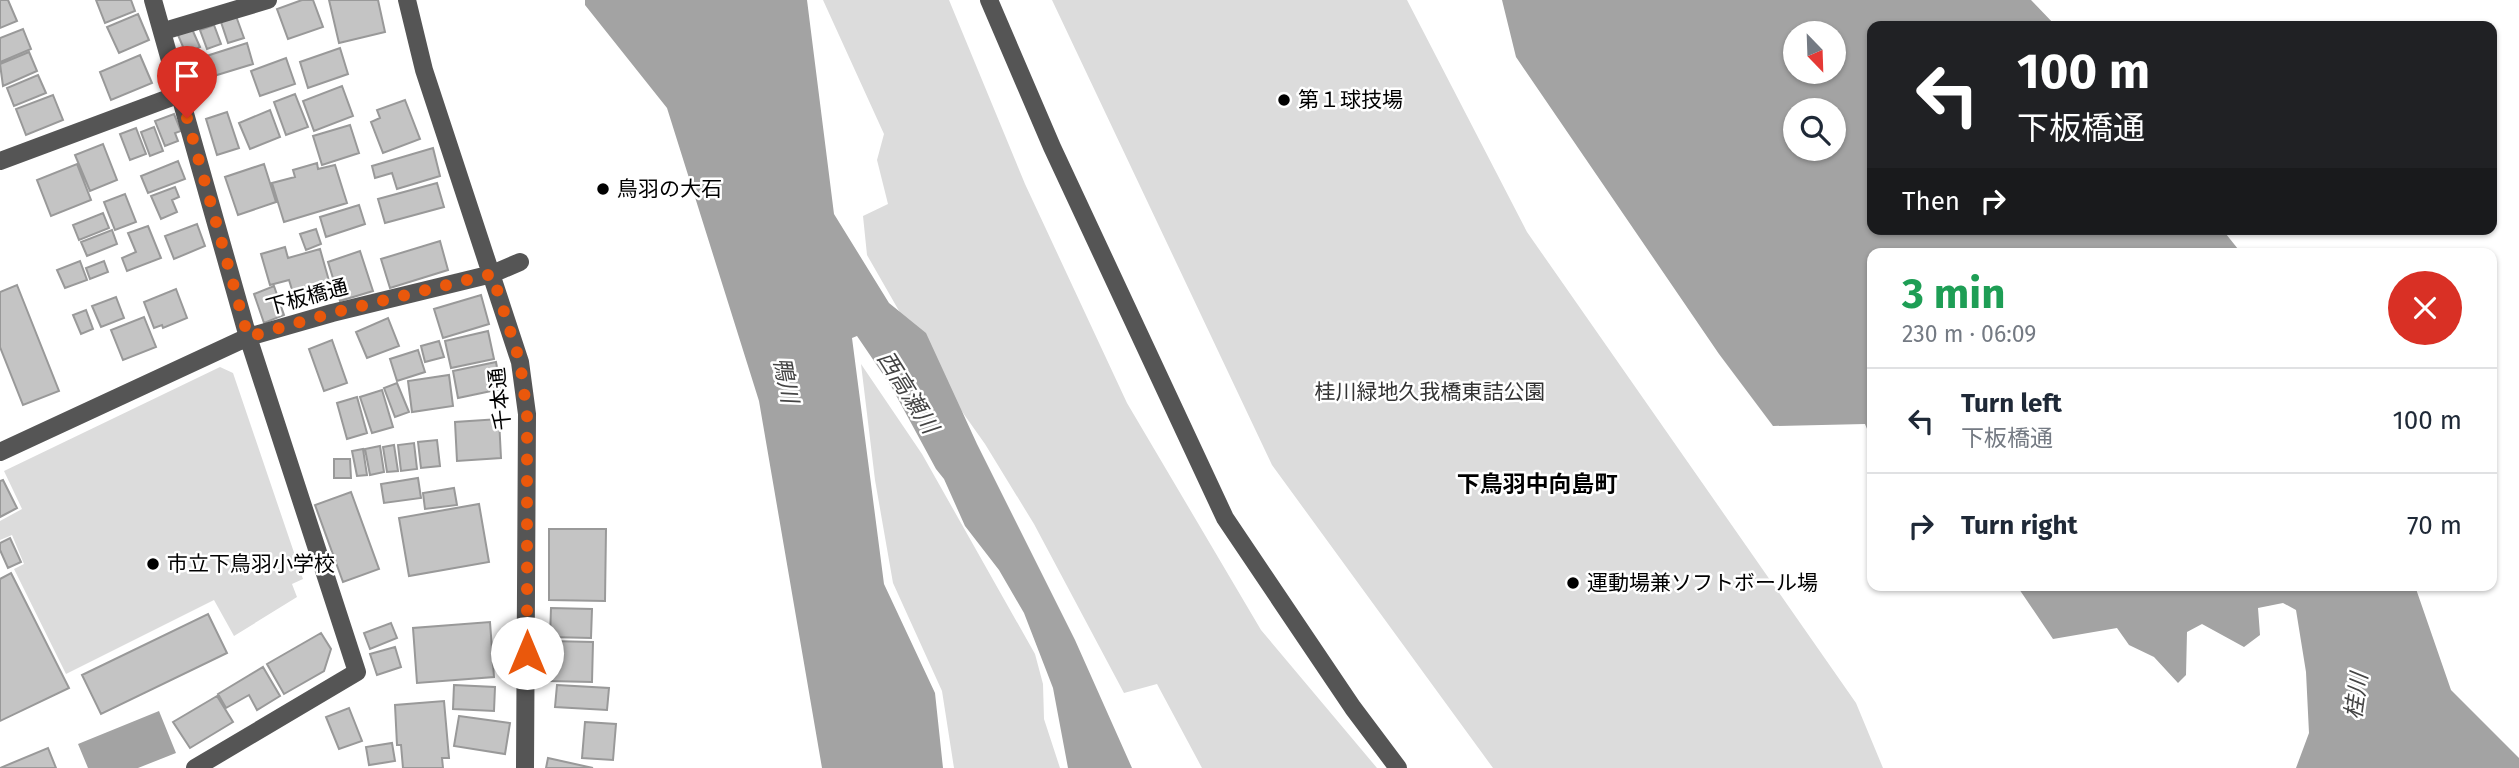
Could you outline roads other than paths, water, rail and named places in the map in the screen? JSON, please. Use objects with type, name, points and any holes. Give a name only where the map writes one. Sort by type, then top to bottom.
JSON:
[{"type":"street","points":[[153,0],[164,31],[248,337],[357,672],[195,768]]},
{"type":"street","points":[[164,31],[268,0]]},
{"type":"street","name":"千本通","points":[[407,0],[424,70],[520,362],[527,414],[525,768]]},
{"type":"street","points":[[989,0],[1052,147],[1225,518],[1353,708],[1398,768]]},
{"type":"street","points":[[0,161],[180,94]]},
{"type":"street","name":"下板橋通","points":[[0,452],[248,337],[332,313],[492,274],[520,262]]},
{"type":"water","points":[[585,0],[807,0],[834,214],[889,303],[926,333],[977,444],[1075,640],[1132,768],[1068,768],[1053,688],[1024,613],[999,570],[965,526],[944,479],[891,386],[857,336],[852,338],[884,584],[935,693],[943,768],[822,768],[759,401],[667,108],[585,5]]},
{"type":"water","points":[[1502,0],[2031,0],[2051,21],[1867,21],[1867,235],[2227,235],[2237,248],[1867,248],[1867,429],[1865,424],[1773,426],[1719,354],[1516,57]]},
{"type":"water","name":"桂川","points":[[2020,591],[2417,591],[2451,690],[2519,758],[2519,768],[2296,768],[2309,733],[2306,672],[2296,610],[2283,603],[2258,608],[2260,635],[2244,647],[2202,624],[2187,632],[2186,675],[2178,683],[2154,657],[2129,645],[2117,628],[2053,639]]},
{"type":"water","points":[[159,711],[176,753],[138,768],[88,768],[78,744]]},
{"type":"place","name":"第１球技場","points":[[1284,100]]},
{"type":"place","name":"鳥羽の大石","points":[[603,189]]},
{"type":"place","name":"市立下鳥羽小学校","points":[[153,564]]},
{"type":"place","name":"運動場兼ソフトボール場","points":[[1573,583]]},
{"type":"district","name":"下鳥羽中向島町","points":[[1537,484]]},
{"type":"water label","name":"鴨川","points":[[786,380]]},
{"type":"water label","name":"西高瀬川","points":[[908,392]]},
{"type":"park label","name":"桂川緑地久我橋東詰公園","points":[[1430,392]]}]
